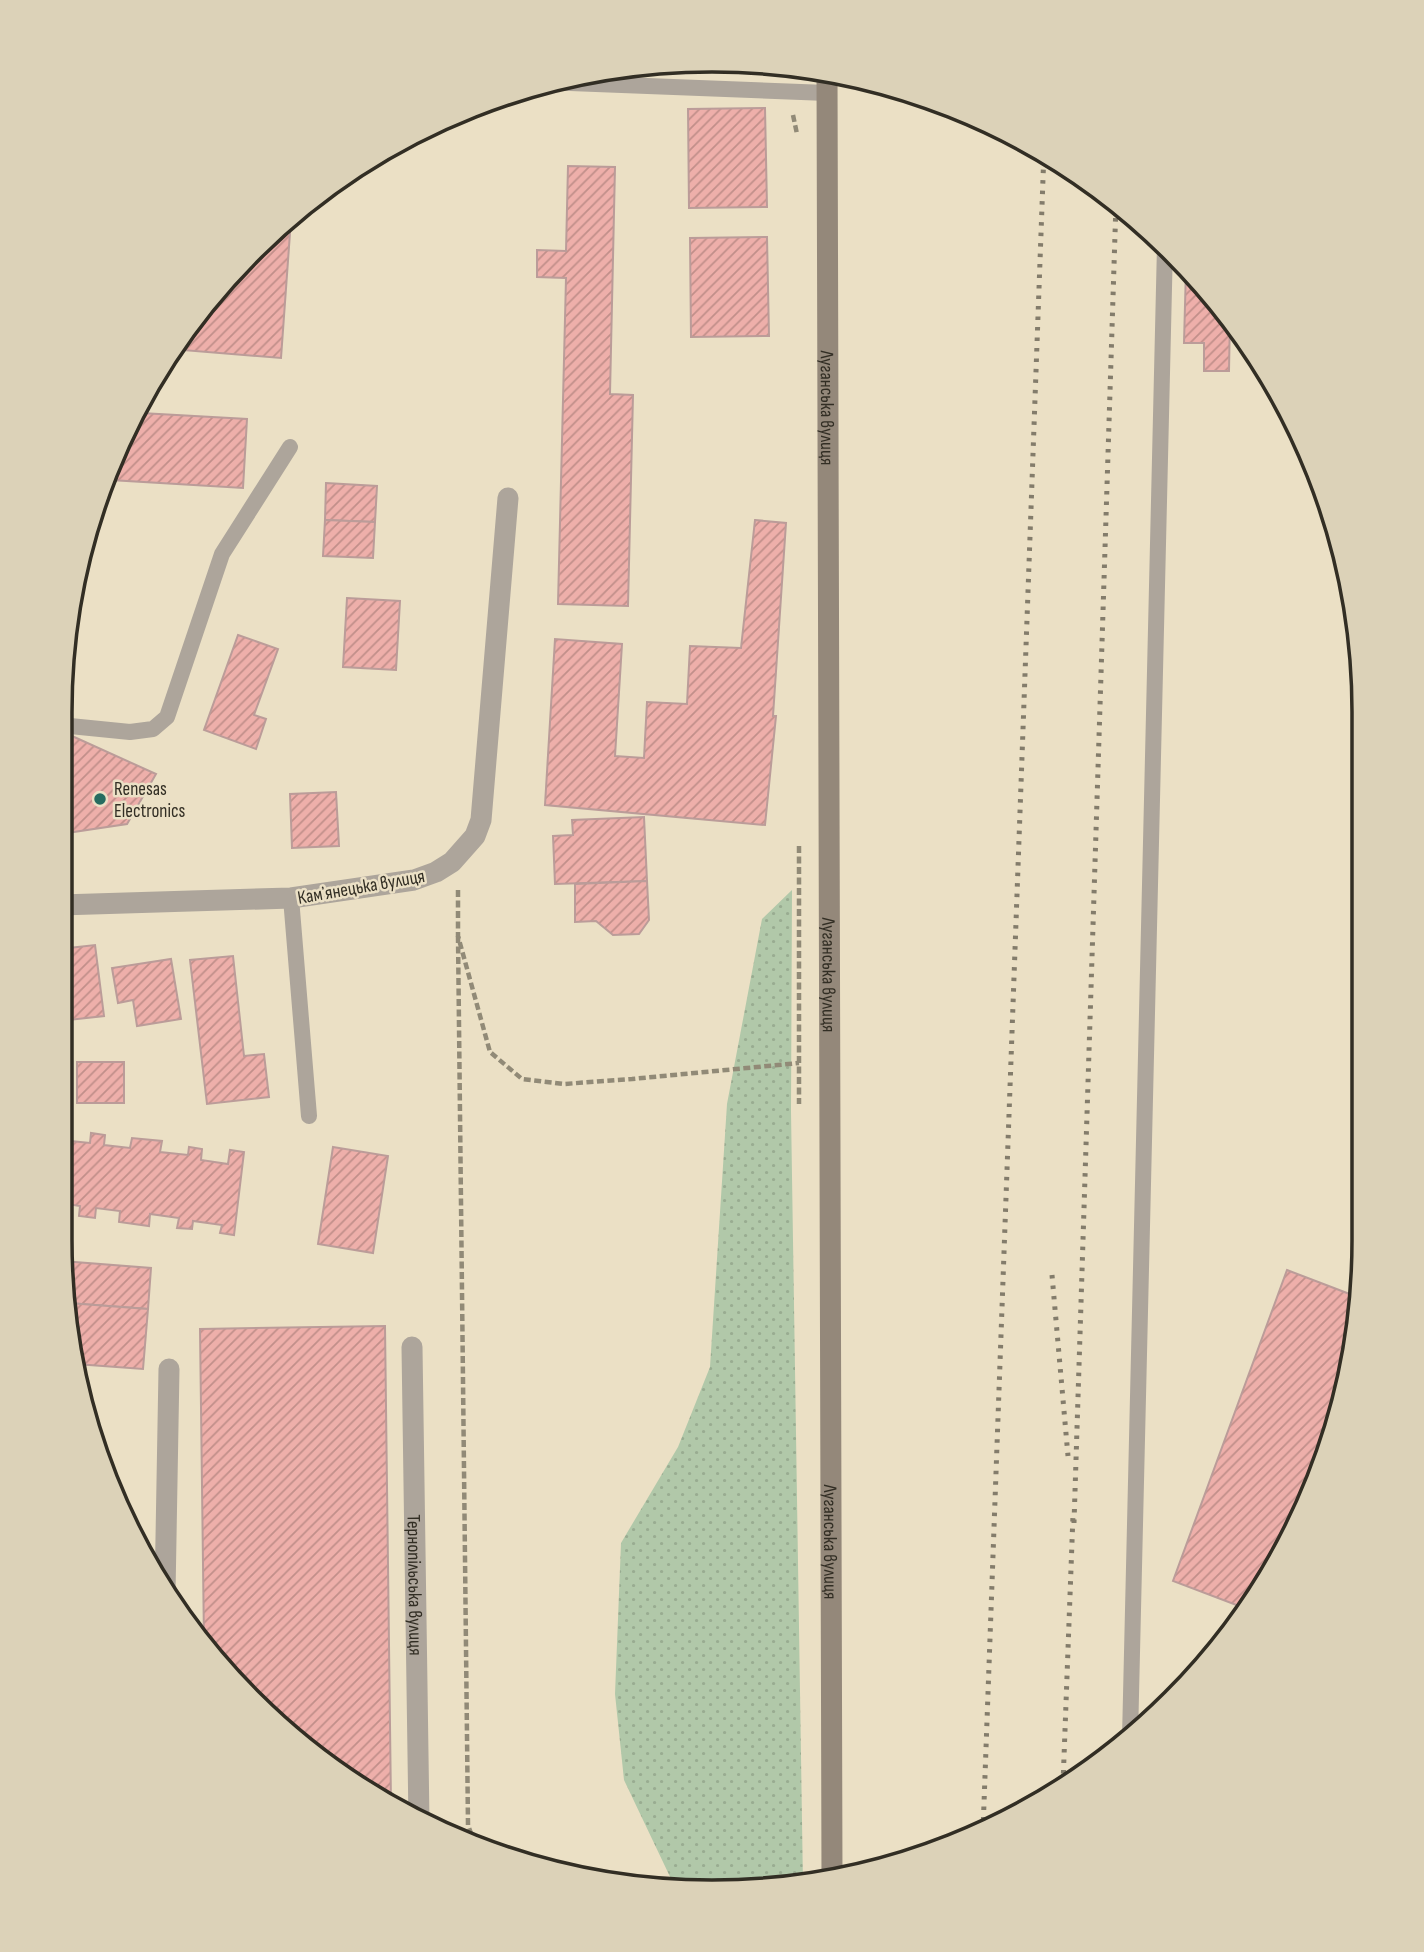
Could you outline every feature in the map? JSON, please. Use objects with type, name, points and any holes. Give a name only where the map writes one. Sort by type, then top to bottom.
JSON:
[{"type":"main road","name":"Луганська вулиця","points":[[827,82],[832,1869]]},
{"type":"street","name":"Камʼянецька вулиця","points":[[72,905],[290,898],[414,880],[436,872],[452,862],[475,836],[481,820],[508,498]]},
{"type":"street","name":"Тернопільська вулиця","points":[[412,1347],[419,1808]]},
{"type":"street","points":[[165,1572],[169,1368]]},
{"type":"lane","points":[[614,79],[825,82]]},
{"type":"lane","points":[[1130,1724],[1165,259]]},
{"type":"lane","points":[[72,726],[130,732],[153,729],[167,717],[222,554],[290,447]]},
{"type":"lane","points":[[290,898],[309,1116]]},
{"type":"path","points":[[452,862],[458,887],[468,1825],[471,1833]]},
{"type":"path","points":[[458,936],[490,1052],[522,1079],[564,1084],[799,1062]]},
{"type":"green space","points":[[792,890],[791,1111],[803,1874],[754,1879],[671,1879],[624,1780],[615,1694],[621,1543],[678,1447],[710,1367],[727,1104],[762,919]]},
{"type":"building","points":[[765,108],[767,207],[689,208],[688,109]]},
{"type":"building","points":[[568,166],[615,167],[610,394],[633,395],[628,606],[558,604],[566,278],[537,277],[537,250],[566,251]]},
{"type":"building","points":[[290,231],[281,358],[184,350],[231,290],[259,259]]},
{"type":"building","points":[[767,237],[769,336],[691,337],[690,238]]},
{"type":"building","points":[[1186,282],[1230,336],[1229,371],[1204,371],[1204,343],[1184,343]]},
{"type":"building","points":[[146,413],[247,419],[243,488],[115,480]]},
{"type":"building","points":[[326,483],[377,486],[375,522],[325,520]]},
{"type":"building","points":[[325,520],[375,522],[373,558],[323,556]]},
{"type":"building","points":[[755,520],[786,523],[773,716],[776,716],[765,825],[545,805],[555,639],[622,644],[615,756],[644,758],[647,702],[687,704],[690,646],[741,648]]},
{"type":"building","points":[[347,598],[400,601],[396,670],[343,667]]},
{"type":"building","points":[[238,635],[278,649],[254,715],[266,719],[256,749],[204,730]]},
{"type":"building","name":"Renesas Electronics","points":[[72,736],[156,774],[127,824],[72,832]]},
{"type":"building","points":[[336,792],[339,846],[292,848],[290,794]]},
{"type":"building","points":[[644,817],[647,881],[555,884],[553,836],[573,835],[572,820]]},
{"type":"building","points":[[647,881],[649,920],[639,934],[613,935],[596,921],[575,922],[575,884]]},
{"type":"building","points":[[95,945],[104,1016],[72,1020],[72,948]]},
{"type":"building","points":[[233,956],[244,1056],[264,1054],[269,1097],[207,1104],[190,960]]},
{"type":"building","points":[[171,959],[181,1019],[137,1026],[133,1000],[118,1003],[112,968]]},
{"type":"building","points":[[77,1062],[124,1062],[124,1103],[77,1103]]},
{"type":"building","points":[[91,1133],[105,1135],[104,1145],[130,1148],[132,1138],[162,1141],[160,1152],[188,1155],[189,1147],[202,1149],[201,1160],[228,1164],[230,1150],[244,1152],[234,1235],[220,1233],[222,1225],[193,1221],[192,1229],[177,1228],[179,1218],[150,1214],[149,1226],[119,1222],[120,1211],[96,1208],[95,1218],[79,1216],[80,1206],[72,1205],[72,1141],[90,1143]]},
{"type":"building","points":[[333,1147],[388,1156],[373,1253],[318,1244]]},
{"type":"building","points":[[73,1262],[151,1268],[148,1309],[75,1304]]},
{"type":"building","points":[[1287,1270],[1350,1294],[1340,1365],[1318,1446],[1286,1523],[1244,1596],[1237,1605],[1173,1581]]},
{"type":"building","points":[[75,1304],[148,1309],[143,1369],[84,1365]]},
{"type":"building","points":[[385,1326],[391,1793],[322,1748],[290,1721],[259,1693],[204,1630],[200,1329]]},
{"type":"railway","points":[[983,1819],[1043,165]]},
{"type":"railway","points":[[1074,1523],[1116,215]]},
{"type":"railway","points":[[1052,1275],[1068,1456]]},
{"type":"railway","points":[[1063,1775],[1073,1515]]},
{"type":"place","name":"Renesas Electronics","points":[[100,799]]}]
